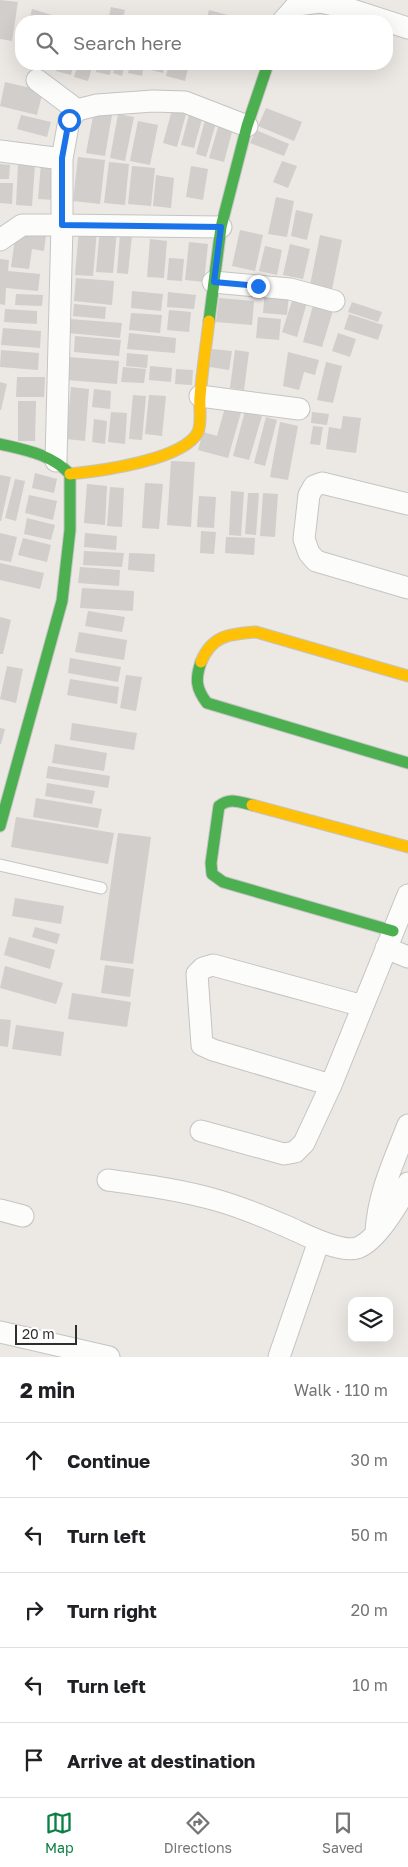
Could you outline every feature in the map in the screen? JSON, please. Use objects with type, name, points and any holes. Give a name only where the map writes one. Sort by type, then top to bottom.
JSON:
[{"type":"street","points":[[288,15],[297,5],[320,2],[367,15]]},
{"type":"street","points":[[393,23],[408,28]]},
{"type":"street","points":[[0,444],[23,449],[63,467],[90,472],[147,460],[181,448],[193,440],[199,429],[200,396],[221,227],[247,126],[266,70]]},
{"type":"street","points":[[37,80],[77,110]]},
{"type":"street","points":[[0,826],[62,602],[70,530],[63,467],[62,225],[62,158],[69,120],[77,110],[97,105],[153,101],[185,102],[247,126]]},
{"type":"street","points":[[0,151],[62,158]]},
{"type":"street","points":[[0,240],[22,225],[221,227]]},
{"type":"street","points":[[214,282],[290,289],[334,301]]},
{"type":"street","points":[[200,396],[249,404],[299,409]]},
{"type":"street","points":[[408,504],[322,483],[314,486],[308,495],[304,539],[309,553],[316,561],[408,588]]},
{"type":"street","points":[[408,676],[256,632],[240,633],[220,638],[207,649],[198,670],[198,691],[206,703],[408,763]]},
{"type":"street","points":[[408,847],[233,800],[225,801],[219,806],[211,863],[212,874],[223,882],[390,939],[408,957]]},
{"type":"street","points":[[201,1131],[284,1154],[295,1152],[304,1143],[331,1084],[408,895]]},
{"type":"street","points":[[331,1084],[213,1050],[202,1045],[197,974],[203,968],[214,965],[363,1006]]},
{"type":"street","points":[[376,1232],[377,1212],[382,1189],[408,1125]]},
{"type":"street","points":[[108,1180],[168,1189],[216,1200],[264,1217],[319,1241],[347,1249],[356,1248],[368,1242],[402,1196],[408,1183]]},
{"type":"street","points":[[0,1210],[23,1216]]},
{"type":"street","points":[[279,1357],[319,1241]]},
{"type":"street","points":[[0,1332],[109,1357]]},
{"type":"lane","points":[[0,865],[101,888]]},
{"type":"building","points":[[0,0],[18,2],[12,41],[0,39]]},
{"type":"building","points":[[111,7],[125,10],[124,15],[109,15]]},
{"type":"building","points":[[32,9],[52,15],[30,15]]},
{"type":"building","points":[[209,10],[228,15],[208,15]]},
{"type":"building","points":[[56,70],[72,70],[71,75]]},
{"type":"building","points":[[76,70],[91,70],[88,81],[74,77]]},
{"type":"building","points":[[96,70],[111,70],[110,75],[96,72]]},
{"type":"building","points":[[114,70],[124,70],[122,76],[113,73]]},
{"type":"building","points":[[129,70],[143,70],[142,76],[128,73]]},
{"type":"building","points":[[151,70],[164,70],[163,73]]},
{"type":"building","points":[[168,70],[188,70],[185,81],[166,76]]},
{"type":"building","points":[[5,82],[43,91],[37,115],[0,106]]},
{"type":"building","points":[[266,108],[302,122],[294,141],[258,126]]},
{"type":"building","points":[[172,110],[186,114],[177,147],[163,143]]},
{"type":"building","points":[[94,111],[112,115],[105,156],[86,153]]},
{"type":"building","points":[[118,114],[134,117],[125,161],[110,158]]},
{"type":"building","points":[[21,115],[51,122],[47,137],[17,129]]},
{"type":"building","points":[[189,115],[202,119],[194,148],[181,145]]},
{"type":"building","points":[[205,120],[216,123],[206,157],[196,154]]},
{"type":"building","points":[[138,121],[158,125],[150,165],[130,161]]},
{"type":"building","points":[[219,124],[233,128],[224,162],[209,158]]},
{"type":"building","points":[[256,130],[289,144],[284,156],[250,143]]},
{"type":"building","points":[[78,157],[105,160],[100,204],[73,201]]},
{"type":"building","points":[[282,161],[297,166],[288,188],[273,182]]},
{"type":"building","points":[[109,162],[129,164],[125,205],[104,203]]},
{"type":"building","points":[[0,164],[10,165],[9,179],[0,179]]},
{"type":"building","points":[[18,164],[35,165],[32,206],[16,205]]},
{"type":"building","points":[[41,164],[56,165],[54,200],[38,199]]},
{"type":"building","points":[[132,166],[155,168],[151,206],[128,204]]},
{"type":"building","points":[[191,166],[208,169],[203,200],[186,197]]},
{"type":"building","points":[[156,175],[174,178],[171,208],[153,206]]},
{"type":"building","points":[[0,183],[13,183],[12,204],[0,203]]},
{"type":"building","points":[[276,197],[294,201],[287,237],[268,234]]},
{"type":"building","points":[[296,210],[313,214],[307,240],[291,236]]},
{"type":"building","points":[[100,228],[117,230],[113,273],[96,272]]},
{"type":"building","points":[[79,229],[97,231],[93,276],[75,275]]},
{"type":"building","points":[[240,230],[263,235],[255,271],[232,266]]},
{"type":"building","points":[[16,232],[46,235],[44,251],[32,249],[29,269],[11,267]]},
{"type":"building","points":[[120,234],[132,235],[128,274],[117,273]]},
{"type":"building","points":[[320,235],[342,240],[332,289],[310,285]]},
{"type":"building","points":[[150,239],[167,241],[164,278],[147,277]]},
{"type":"building","points":[[189,242],[208,244],[204,282],[185,280]]},
{"type":"building","points":[[290,244],[310,249],[303,279],[283,275]]},
{"type":"building","points":[[265,246],[282,250],[277,275],[259,271]]},
{"type":"building","points":[[169,258],[184,259],[182,281],[167,280]]},
{"type":"building","points":[[0,259],[9,260],[8,271],[40,274],[38,291],[6,288],[5,305],[0,304]]},
{"type":"building","points":[[76,278],[114,281],[112,305],[74,301]]},
{"type":"building","points":[[265,290],[289,293],[287,315],[263,313]]},
{"type":"building","points":[[132,291],[163,294],[161,311],[131,308]]},
{"type":"building","points":[[168,292],[196,295],[194,309],[167,307]]},
{"type":"building","points":[[16,294],[43,295],[42,306],[15,305]]},
{"type":"building","points":[[294,295],[308,299],[297,337],[282,332]]},
{"type":"building","points":[[219,298],[254,301],[252,325],[216,322]]},
{"type":"building","points":[[315,298],[335,304],[322,347],[303,342]]},
{"type":"building","points":[[352,302],[382,312],[378,322],[348,312]]},
{"type":"building","points":[[74,304],[106,307],[105,319],[73,316]]},
{"type":"building","points":[[5,309],[37,311],[37,324],[4,322]]},
{"type":"building","points":[[169,310],[191,312],[189,332],[167,330]]},
{"type":"building","points":[[131,313],[162,315],[160,333],[129,330]]},
{"type":"building","points":[[349,314],[383,325],[378,340],[344,329]]},
{"type":"building","points":[[258,317],[281,319],[279,340],[256,338]]},
{"type":"building","points":[[70,319],[122,323],[120,338],[69,333]]},
{"type":"building","points":[[3,328],[41,331],[40,348],[1,345]]},
{"type":"building","points":[[129,333],[176,338],[175,353],[127,349]]},
{"type":"building","points":[[338,333],[356,339],[350,357],[332,351]]},
{"type":"building","points":[[75,336],[121,340],[119,356],[74,352]]},
{"type":"building","points":[[212,349],[232,351],[229,370],[210,367]]},
{"type":"building","points":[[1,350],[39,353],[38,370],[0,367]]},
{"type":"building","points":[[235,350],[249,352],[244,390],[230,388]]},
{"type":"building","points":[[288,352],[319,360],[315,375],[304,372],[299,390],[283,386]]},
{"type":"building","points":[[127,353],[148,355],[147,368],[126,366]]},
{"type":"building","points":[[68,357],[119,361],[117,384],[66,380]]},
{"type":"building","points":[[326,362],[342,366],[333,403],[317,400]]},
{"type":"building","points":[[150,366],[172,368],[171,382],[149,380]]},
{"type":"building","points":[[123,367],[146,369],[144,383],[121,382]]},
{"type":"building","points":[[176,369],[193,370],[192,385],[175,384]]},
{"type":"building","points":[[17,377],[45,377],[44,397],[16,397]]},
{"type":"building","points":[[0,382],[7,384],[1,410],[0,410]]},
{"type":"building","points":[[71,387],[89,389],[85,441],[66,439]]},
{"type":"building","points":[[94,389],[111,391],[110,409],[92,407]]},
{"type":"building","points":[[133,395],[146,396],[142,440],[129,439]]},
{"type":"building","points":[[149,395],[166,396],[162,436],[145,434]]},
{"type":"building","points":[[18,401],[36,401],[35,441],[18,441]]},
{"type":"building","points":[[226,404],[242,409],[228,458],[198,450],[203,432],[217,436]]},
{"type":"building","points":[[245,411],[262,416],[249,460],[233,456]]},
{"type":"building","points":[[111,412],[127,413],[125,444],[108,442]]},
{"type":"building","points":[[312,412],[329,414],[327,425],[311,423]]},
{"type":"building","points":[[343,416],[361,418],[356,453],[326,449],[329,427],[341,429]]},
{"type":"building","points":[[266,417],[277,420],[265,466],[254,463]]},
{"type":"building","points":[[94,419],[107,421],[105,444],[92,442]]},
{"type":"building","points":[[280,422],[298,426],[288,480],[270,477]]},
{"type":"building","points":[[313,426],[323,427],[320,445],[310,444]]},
{"type":"building","points":[[171,461],[195,462],[191,527],[167,525]]},
{"type":"building","points":[[35,473],[57,479],[54,493],[32,488]]},
{"type":"building","points":[[0,475],[11,477],[1,521],[0,521]]},
{"type":"building","points":[[15,479],[25,481],[16,521],[5,518]]},
{"type":"building","points":[[145,483],[163,484],[159,529],[142,528]]},
{"type":"building","points":[[87,484],[107,486],[105,525],[84,523]]},
{"type":"building","points":[[110,487],[124,488],[122,527],[107,526]]},
{"type":"building","points":[[231,491],[244,492],[241,536],[229,535]]},
{"type":"building","points":[[248,493],[259,493],[256,535],[245,534]]},
{"type":"building","points":[[263,493],[278,494],[275,537],[260,536]]},
{"type":"building","points":[[29,495],[57,501],[53,520],[25,513]]},
{"type":"building","points":[[199,496],[216,497],[214,528],[197,527]]},
{"type":"building","points":[[27,518],[55,525],[51,540],[24,534]]},
{"type":"building","points":[[201,531],[216,532],[214,554],[200,553]]},
{"type":"building","points":[[0,533],[17,537],[11,562],[0,560]]},
{"type":"building","points":[[85,533],[117,536],[116,550],[84,547]]},
{"type":"building","points":[[226,537],[255,538],[254,555],[225,553]]},
{"type":"building","points":[[23,538],[51,545],[47,562],[18,555]]},
{"type":"building","points":[[84,551],[124,553],[122,567],[83,565]]},
{"type":"building","points":[[129,553],[155,554],[154,572],[128,570]]},
{"type":"building","points":[[0,563],[44,573],[40,589],[0,580]]},
{"type":"building","points":[[80,567],[120,570],[119,586],[78,583]]},
{"type":"building","points":[[82,588],[134,591],[133,611],[80,608]]},
{"type":"building","points":[[88,611],[125,617],[122,632],[85,626]]},
{"type":"building","points":[[0,617],[11,620],[3,654],[0,654]]},
{"type":"building","points":[[79,632],[127,640],[124,660],[75,652]]},
{"type":"building","points":[[70,658],[121,667],[118,682],[68,673]]},
{"type":"building","points":[[7,666],[23,669],[16,703],[0,699]]},
{"type":"building","points":[[126,675],[142,677],[136,711],[120,708]]},
{"type":"building","points":[[70,679],[119,687],[117,704],[67,695]]},
{"type":"building","points":[[72,723],[137,733],[134,750],[70,740]]},
{"type":"building","points":[[0,728],[5,729],[1,744],[0,744]]},
{"type":"building","points":[[55,744],[107,753],[104,771],[52,763]]},
{"type":"building","points":[[48,766],[110,776],[108,788],[46,778]]},
{"type":"building","points":[[47,783],[95,791],[92,804],[45,796]]},
{"type":"building","points":[[36,798],[102,809],[98,828],[33,817]]},
{"type":"building","points":[[16,817],[114,833],[108,864],[11,847]]},
{"type":"building","points":[[118,833],[151,837],[133,964],[100,960]]},
{"type":"building","points":[[15,898],[64,906],[61,924],[12,916]]},
{"type":"building","points":[[35,927],[60,934],[57,944],[32,937]]},
{"type":"building","points":[[9,937],[55,950],[50,969],[4,955]]},
{"type":"building","points":[[105,965],[134,969],[130,997],[101,993]]},
{"type":"building","points":[[5,966],[63,983],[56,1004],[0,988]]},
{"type":"building","points":[[72,993],[131,1002],[127,1027],[68,1019]]},
{"type":"building","points":[[0,1019],[11,1020],[8,1047],[0,1046]]},
{"type":"building","points":[[16,1025],[64,1032],[61,1056],[12,1049]]},
{"type":"traffic: fast","points":[[209,321],[221,227],[247,126],[266,70]]},
{"type":"traffic: fast","points":[[0,444],[46,457],[63,467],[70,474],[70,530],[62,601],[0,826]]},
{"type":"traffic: fast","points":[[201,662],[197,679],[201,693],[207,703],[408,763]]},
{"type":"traffic: fast","points":[[252,805],[231,801],[219,806],[211,863],[212,874],[223,882],[393,931]]},
{"type":"traffic: slow","points":[[70,474],[120,467],[159,457],[190,442],[199,428],[201,388],[209,321]]},
{"type":"traffic: slow","points":[[201,662],[205,653],[216,641],[230,635],[256,632],[408,676]]},
{"type":"traffic: slow","points":[[252,805],[408,847]]},
{"type":"route","points":[[69,120],[62,158],[62,225],[221,227],[214,282],[258,286]]}]
